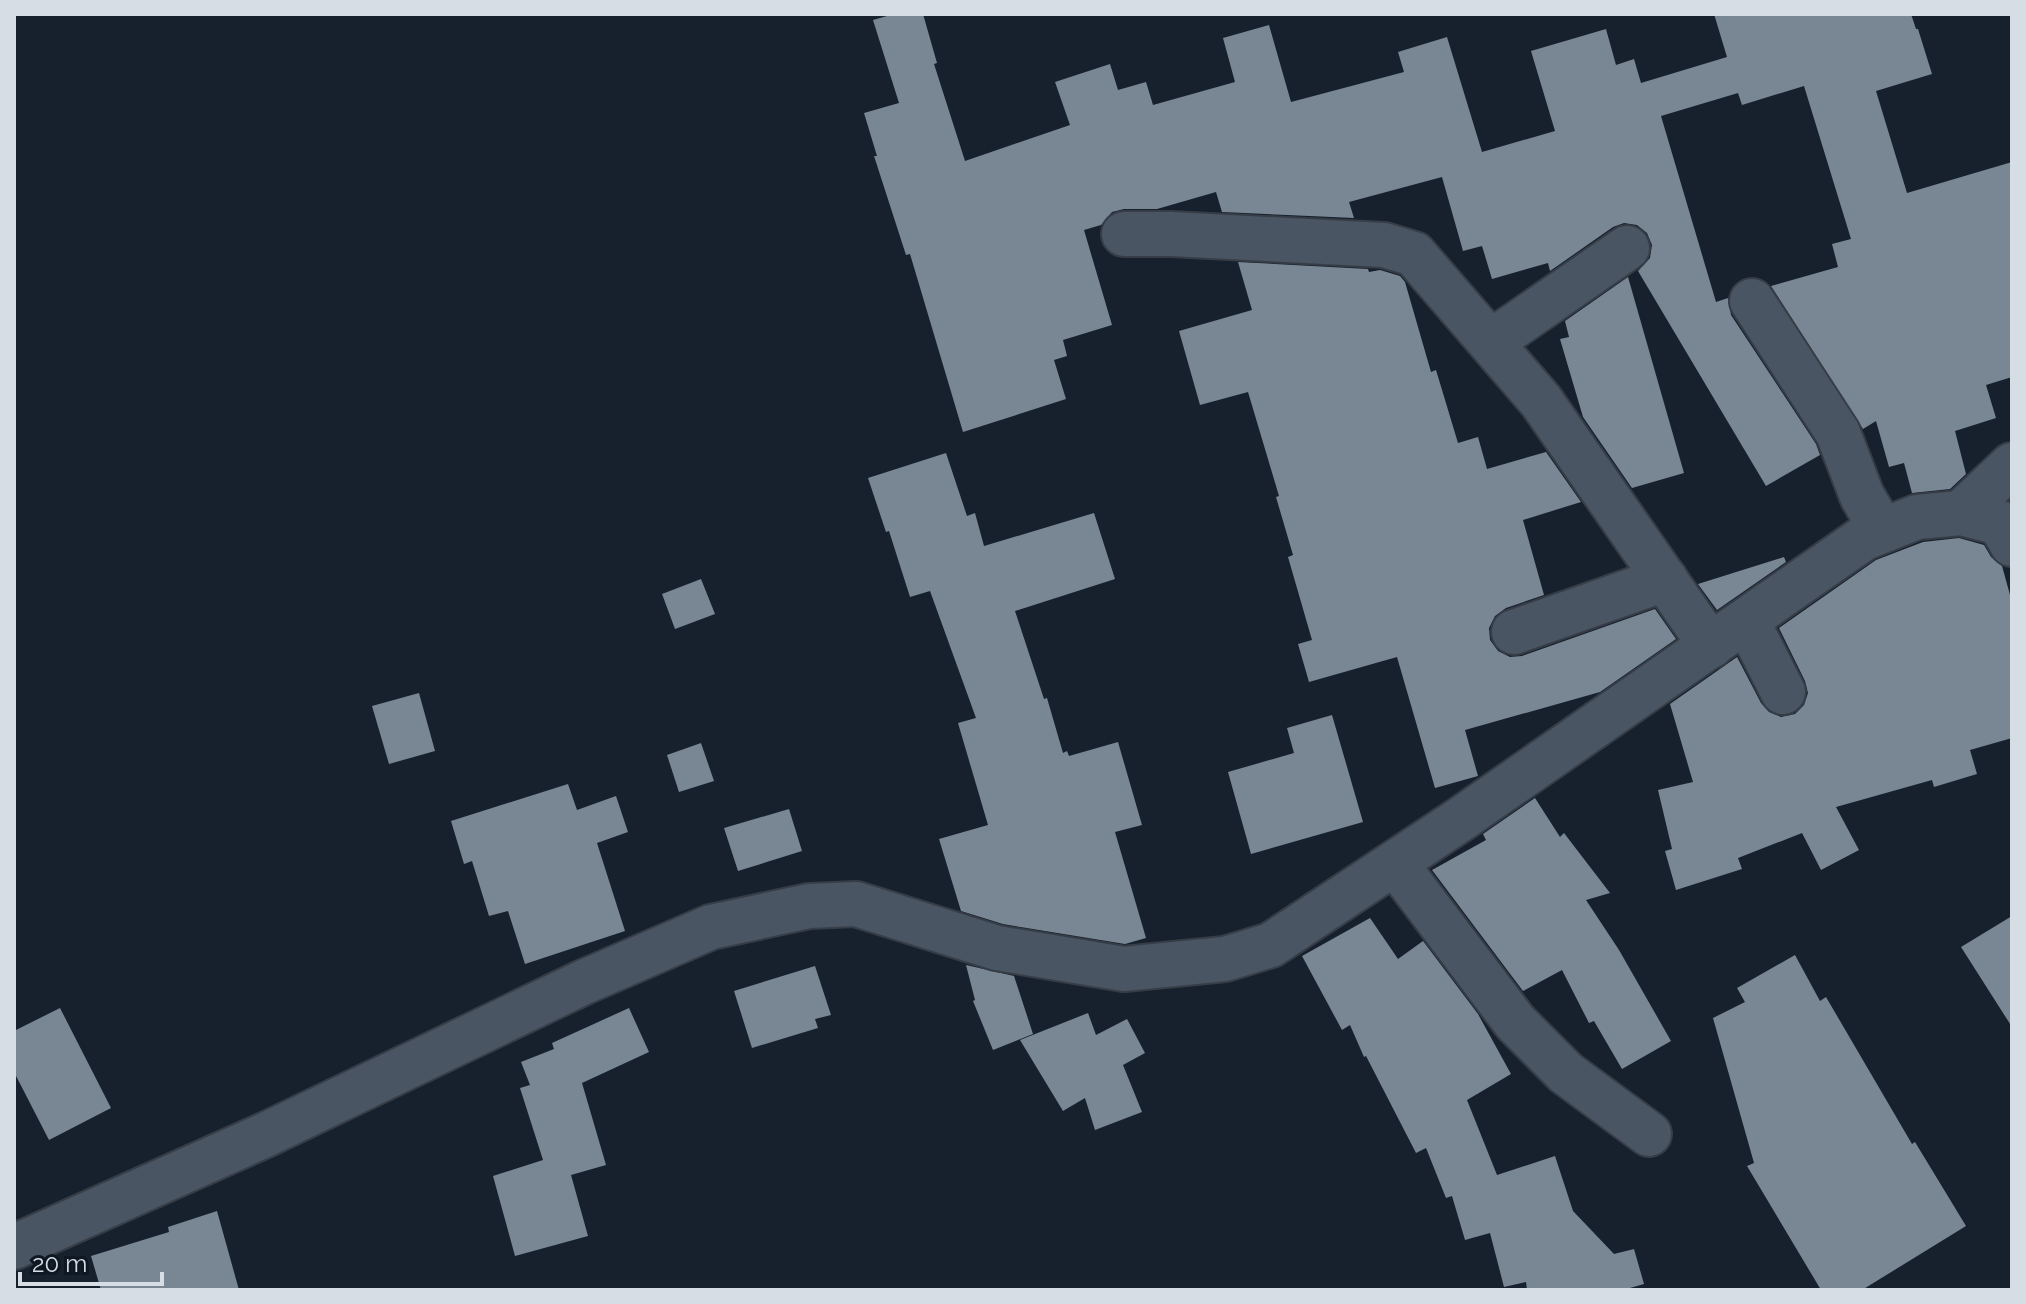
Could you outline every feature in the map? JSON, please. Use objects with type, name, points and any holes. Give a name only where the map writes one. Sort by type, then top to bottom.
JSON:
[{"type":"street","points":[[1124,234],[1370,244],[1414,254],[1541,401],[1711,646]]},
{"type":"street","points":[[1491,342],[1627,248]]},
{"type":"street","points":[[1752,301],[1838,433],[1862,496],[1882,530]]},
{"type":"street","points":[[1961,513],[2012,465]]},
{"type":"street","points":[[14,1247],[263,1136],[584,982],[711,927],[809,906],[856,904],[997,948],[1124,969],[1225,959],[1271,945],[1395,863],[1864,538],[1917,517],[1961,513],[2000,523],[2012,544]]},
{"type":"street","points":[[1514,632],[1665,579]]},
{"type":"street","points":[[1747,621],[1783,692]]},
{"type":"street","points":[[1395,863],[1515,1022],[1566,1073],[1649,1134]]},
{"type":"building","points":[[894,14],[923,14],[937,63],[934,64],[965,161],[1070,125],[1055,82],[1110,64],[1118,90],[1146,82],[1153,105],[1235,82],[1223,38],[1269,25],[1291,102],[1404,72],[1398,52],[1447,37],[1482,152],[1555,131],[1531,51],[1606,29],[1616,65],[1634,59],[1641,83],[1727,57],[1714,14],[1911,14],[1932,74],[1876,91],[1907,193],[2012,162],[2012,377],[1986,385],[1996,418],[1955,431],[1966,474],[1950,489],[1912,493],[1904,463],[1889,467],[1876,421],[1863,429],[1771,286],[1838,267],[1832,244],[1851,239],[1804,86],[1742,105],[1738,93],[1661,116],[1716,302],[1728,298],[1731,315],[1816,444],[1820,455],[1766,486],[1638,271],[1650,258],[1652,245],[1647,233],[1637,225],[1624,223],[1613,227],[1550,271],[1548,263],[1492,279],[1482,246],[1463,251],[1442,177],[1349,202],[1354,218],[1222,212],[1216,192],[1157,209],[1112,212],[1101,225],[1084,230],[1112,325],[1063,340],[1067,356],[1054,360],[1066,399],[963,432],[910,254],[906,255],[874,156],[877,156],[864,113],[899,103],[873,20]]},
{"type":"building","points":[[1238,262],[1368,269],[1369,272],[1380,270],[1400,276],[1405,282],[1431,372],[1436,370],[1458,443],[1478,437],[1487,469],[1546,452],[1581,502],[1523,520],[1544,595],[1506,608],[1495,616],[1489,628],[1490,640],[1498,651],[1510,657],[1522,656],[1655,609],[1676,639],[1600,692],[1465,730],[1478,776],[1435,788],[1397,657],[1309,682],[1298,644],[1312,640],[1288,557],[1293,555],[1276,497],[1279,496],[1248,392],[1200,405],[1179,331],[1252,310]]},
{"type":"building","points":[[1628,277],[1684,473],[1632,488],[1583,417],[1560,339],[1569,337],[1565,321]]},
{"type":"building","points":[[946,453],[967,516],[975,513],[984,546],[1094,513],[1115,579],[1015,611],[1044,699],[1047,698],[1063,753],[1067,751],[1069,756],[1118,742],[1142,825],[1115,832],[1146,938],[1125,944],[1003,924],[961,911],[939,839],[988,825],[958,723],[976,718],[930,591],[910,597],[868,478]]},
{"type":"building","points":[[1959,538],[1984,545],[1991,557],[2002,566],[2012,602],[2012,738],[1970,750],[1977,774],[1934,787],[1932,780],[1836,807],[1859,850],[1821,870],[1802,833],[1738,858],[1742,869],[1676,890],[1665,851],[1672,849],[1658,790],[1693,782],[1670,704],[1737,657],[1769,712],[1781,717],[1795,714],[1804,705],[1808,693],[1779,628],[1876,560],[1923,542]]},
{"type":"building","points":[[1784,557],[1786,562],[1717,610],[1698,584]]},
{"type":"building","points":[[701,579],[715,614],[675,629],[662,594]]},
{"type":"building","points":[[419,693],[435,751],[389,764],[372,706]]},
{"type":"building","points":[[1332,715],[1363,822],[1251,854],[1228,772],[1294,753],[1287,728]]},
{"type":"building","points":[[701,743],[714,781],[679,792],[667,755]]},
{"type":"building","points":[[568,784],[577,810],[616,796],[628,832],[597,843],[625,931],[525,964],[508,911],[489,916],[472,861],[464,864],[451,821]]},
{"type":"building","points":[[1535,798],[1560,837],[1564,833],[1610,893],[1586,900],[1619,950],[1671,1041],[1622,1069],[1594,1021],[1589,1023],[1562,970],[1523,991],[1432,870],[1486,840],[1483,834]]},
{"type":"building","points":[[789,809],[802,851],[738,871],[724,828]]},
{"type":"building","points":[[2012,916],[2012,1027],[1961,947]]},
{"type":"building","points":[[1370,918],[1398,959],[1423,941],[1478,1014],[1511,1074],[1467,1100],[1497,1175],[1555,1156],[1573,1211],[1614,1254],[1634,1249],[1644,1284],[1623,1290],[1527,1290],[1526,1282],[1504,1287],[1490,1233],[1465,1240],[1452,1196],[1446,1198],[1426,1148],[1416,1153],[1350,1025],[1342,1030],[1302,956]]},
{"type":"building","points":[[1795,955],[1820,1001],[1826,997],[1912,1144],[1915,1142],[1966,1226],[1862,1290],[1821,1290],[1747,1166],[1754,1163],[1713,1018],[1745,1002],[1737,988]]},
{"type":"building","points":[[966,965],[1014,976],[1033,1034],[993,1050],[973,1001]]},
{"type":"building","points":[[815,966],[831,1015],[815,1019],[818,1028],[752,1048],[734,991]]},
{"type":"building","points":[[60,1008],[111,1108],[49,1140],[14,1072],[14,1031]]},
{"type":"building","points":[[629,1008],[649,1052],[582,1083],[606,1165],[571,1175],[588,1236],[515,1256],[493,1176],[543,1160],[520,1088],[530,1085],[521,1062],[554,1049],[552,1043]]},
{"type":"building","points":[[1088,1013],[1096,1035],[1127,1019],[1145,1053],[1123,1065],[1142,1112],[1095,1130],[1085,1098],[1063,1111],[1020,1040]]},
{"type":"building","points":[[217,1211],[239,1290],[101,1290],[91,1256],[169,1232],[168,1227]]}]
